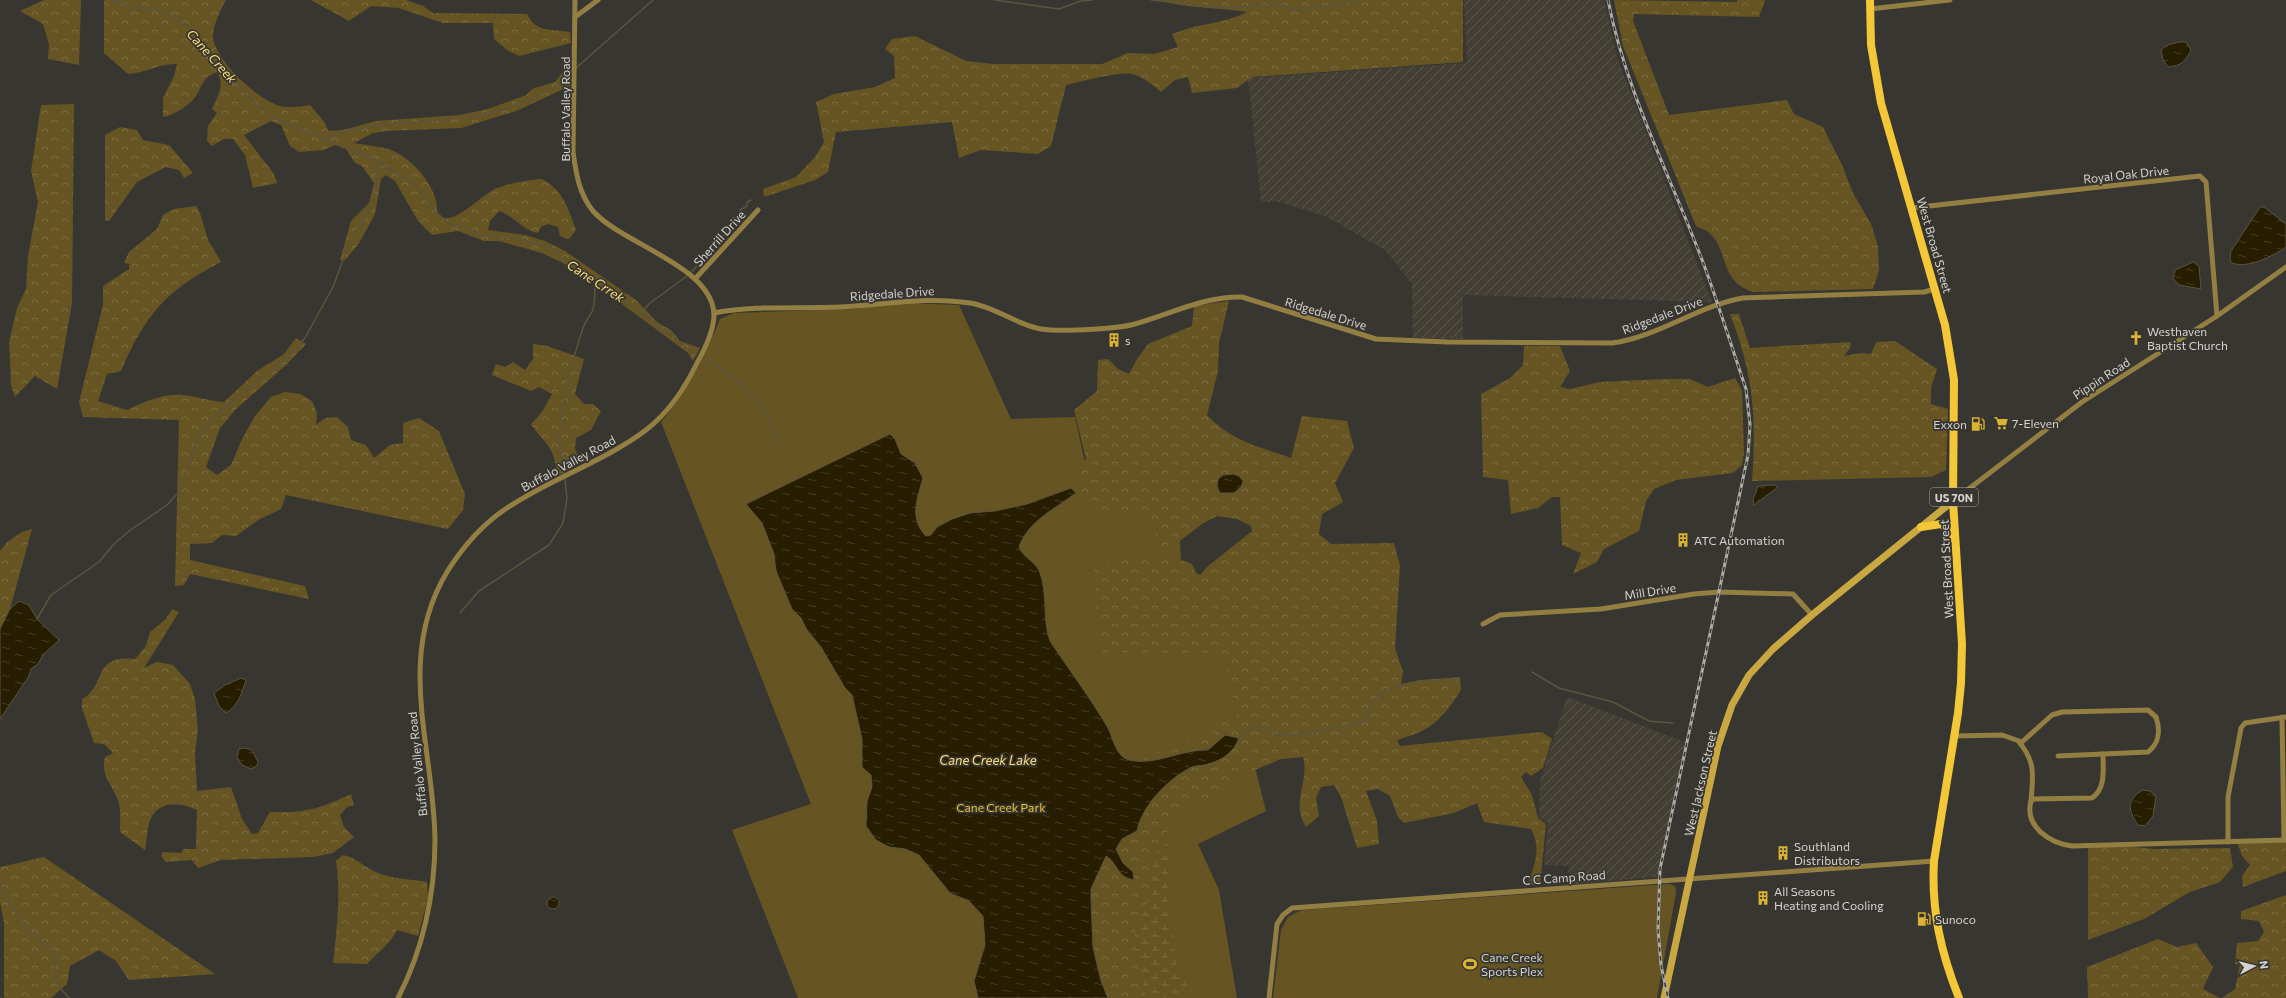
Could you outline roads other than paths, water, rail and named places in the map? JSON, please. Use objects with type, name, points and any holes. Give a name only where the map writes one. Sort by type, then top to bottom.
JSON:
[{"type":"main road","name":"West Broad Street","points":[[1870,0],[1874,68],[1888,129],[1945,325],[1954,380],[1953,501],[1962,644],[1961,683],[1934,861],[1933,904],[1938,933],[1947,968],[1959,998]]},
{"type":"main road","points":[[1921,527],[1941,524],[1951,532],[1956,544]]},
{"type":"street","name":"Buffalo Valley Road","points":[[398,998],[418,948],[427,916],[432,878],[435,841],[420,697],[419,663],[426,620],[442,582],[469,542],[502,511],[596,461],[648,428],[670,406],[692,373],[705,350],[712,330],[714,313],[705,292],[695,279],[677,265],[615,231],[592,210],[582,194],[576,175],[573,152],[575,0]]},
{"type":"street","points":[[575,17],[598,0]]},
{"type":"street","points":[[1870,9],[1950,0]]},
{"type":"street","name":"Royal Oak Drive","points":[[1911,208],[2200,176],[2206,182],[2217,316]]},
{"type":"street","name":"Sherrill Drive","points":[[695,279],[758,210]]},
{"type":"street","name":"Pippin Road","points":[[1953,501],[2082,402],[2217,316],[2286,267]]},
{"type":"street","name":"Ridgedale Drive","points":[[714,313],[735,309],[841,307],[915,300],[949,300],[972,303],[1049,330],[1132,325],[1189,305],[1226,297],[1242,298],[1376,339],[1447,342],[1612,342],[1636,337],[1717,304],[1743,298],[1924,292],[1935,289]]},
{"type":"street","name":"West Jackson Street","points":[[1664,998],[1718,746],[1732,705],[1750,675],[1773,649],[1812,615],[1953,501]]},
{"type":"street","name":"Mill Drive","points":[[1483,624],[1500,615],[1601,609],[1719,592],[1793,594],[1812,615]]},
{"type":"street","points":[[2019,742],[2026,740],[2052,715],[2062,712],[2148,710],[2156,717],[2159,732],[2157,742],[2148,752],[2058,756]]},
{"type":"street","points":[[1954,736],[2002,736],[2019,742],[2028,753],[2032,764],[2031,818],[2036,827],[2048,839],[2059,844],[2072,846],[2228,842],[2285,840],[2284,717],[2245,723],[2241,728],[2228,797],[2228,842]]},
{"type":"street","points":[[2031,801],[2034,799],[2092,798],[2099,794],[2102,787],[2103,754]]},
{"type":"street","name":"C C Camp Road","points":[[1269,998],[1277,924],[1282,915],[1292,908],[1626,882],[1690,880],[1934,861]]},
{"type":"water","points":[[2186,42],[2191,50],[2180,64],[2168,67],[2163,60],[2161,50],[2167,45]]},
{"type":"water","points":[[2260,207],[2264,207],[2286,224],[2286,247],[2260,261],[2245,264],[2232,263],[2230,260],[2231,251]]},
{"type":"water","points":[[2193,262],[2199,266],[2201,289],[2179,285],[2173,278],[2175,270]]},
{"type":"water","name":"Cane Creek Lake","points":[[890,434],[895,439],[901,454],[915,463],[923,478],[917,501],[916,516],[921,529],[926,536],[931,535],[937,527],[952,519],[970,513],[995,511],[1027,504],[1071,488],[1076,493],[1035,523],[1023,538],[1019,547],[1023,554],[1036,565],[1040,573],[1044,590],[1046,624],[1050,641],[1087,694],[1108,728],[1121,755],[1129,760],[1149,761],[1198,750],[1208,750],[1225,735],[1239,738],[1231,751],[1223,758],[1206,765],[1192,767],[1174,778],[1158,793],[1144,812],[1137,831],[1122,839],[1116,849],[1123,863],[1133,872],[1134,880],[1124,876],[1106,856],[1091,889],[1091,899],[1093,947],[1101,981],[1108,998],[978,998],[974,981],[985,945],[983,916],[969,901],[950,893],[919,855],[905,849],[889,847],[876,840],[866,826],[867,801],[872,787],[871,775],[862,767],[862,739],[852,695],[845,688],[821,647],[807,630],[801,618],[792,609],[776,571],[774,554],[762,523],[746,504]]},
{"type":"water","points":[[1233,474],[1239,476],[1243,481],[1241,487],[1234,493],[1220,493],[1217,486],[1218,479],[1223,475]]},
{"type":"water","points":[[1774,485],[1778,487],[1754,505],[1753,500],[1758,486]]},
{"type":"water","points":[[19,601],[29,605],[37,619],[59,640],[43,655],[38,664],[31,669],[29,676],[0,719],[0,629],[10,609]]},
{"type":"water","points":[[241,678],[246,680],[241,694],[234,707],[226,713],[219,706],[214,693],[225,685]]},
{"type":"water","points":[[245,748],[252,750],[258,762],[257,766],[251,769],[242,765],[237,758],[239,749]]},
{"type":"water","points":[[2143,790],[2150,791],[2156,796],[2153,816],[2145,826],[2138,825],[2132,815],[2130,806],[2134,797]]},
{"type":"water","points":[[551,897],[555,897],[559,903],[555,909],[551,909],[547,905],[547,901]]},
{"type":"waterway","name":"Cane Crrek","points":[[112,0],[138,8],[152,9],[171,15],[196,34],[206,52],[220,64],[250,99],[272,117],[375,160],[409,181],[420,191],[435,212],[450,224],[465,227],[484,236],[517,238],[557,251],[562,259],[610,289],[632,307],[651,319],[658,328],[671,333],[677,341],[695,354]]},
{"type":"waterway","points":[[575,69],[653,0]]},
{"type":"waterway","points":[[994,0],[1059,9],[1081,1],[1092,0]]},
{"type":"waterway","points":[[1151,0],[1216,7],[1249,7],[1274,3],[1295,9],[1338,5],[1358,0]]},
{"type":"waterway","points":[[324,139],[347,131],[382,125],[472,117],[506,108],[553,89],[572,72]]},
{"type":"waterway","points":[[37,619],[51,595],[99,562],[113,545],[129,531],[167,505],[179,492],[200,434],[217,413],[285,360],[305,338],[333,287],[344,257],[370,206],[379,164]]},
{"type":"waterway","points":[[690,273],[705,259],[723,238],[727,228],[733,224],[732,218],[738,217],[740,210],[747,206],[747,202],[751,200]]},
{"type":"waterway","points":[[642,312],[650,303],[687,276]]},
{"type":"waterway","points":[[564,475],[560,438],[563,401],[583,328],[592,312],[595,296],[594,279]]},
{"type":"waterway","points":[[704,358],[732,376],[757,400],[769,419],[778,445]]},
{"type":"waterway","points":[[460,613],[479,591],[549,545],[563,523],[567,499],[565,478]]},
{"type":"waterway","points":[[1532,672],[1559,688],[1613,702],[1649,721],[1673,723]]},
{"type":"waterway","points":[[1239,738],[1256,725],[1282,736],[1314,732],[1364,721],[1372,704],[1389,690],[1424,681],[1459,679]]},
{"type":"waterway","points":[[0,884],[24,926],[55,954],[55,978],[59,987],[69,998]]},
{"type":"railway","points":[[1608,0],[1616,34],[1638,102],[1704,265],[1720,311],[1746,389],[1750,425],[1748,455],[1660,869],[1658,929],[1661,965],[1668,998]]},
{"type":"place","name":"Westhaven Baptist Church","points":[[2136,338]]},
{"type":"place","name":"s","points":[[1114,340]]},
{"type":"place","name":"7-Eleven","points":[[2001,423]]},
{"type":"place","name":"Exxon","points":[[1978,424]]},
{"type":"place","name":"ATC Automation","points":[[1683,540]]},
{"type":"place","name":"Southland Distributors","points":[[1783,853]]},
{"type":"place","name":"All Seasons Heating and Cooling","points":[[1763,898]]},
{"type":"place","name":"Sunoco","points":[[1924,919]]},
{"type":"place","name":"Cane Creek Sports Plex","points":[[1470,964]]},
{"type":"water label","name":"Cane Creek","points":[[212,56]]},
{"type":"park label","name":"Cane Creek Park","points":[[1001,807]]}]
